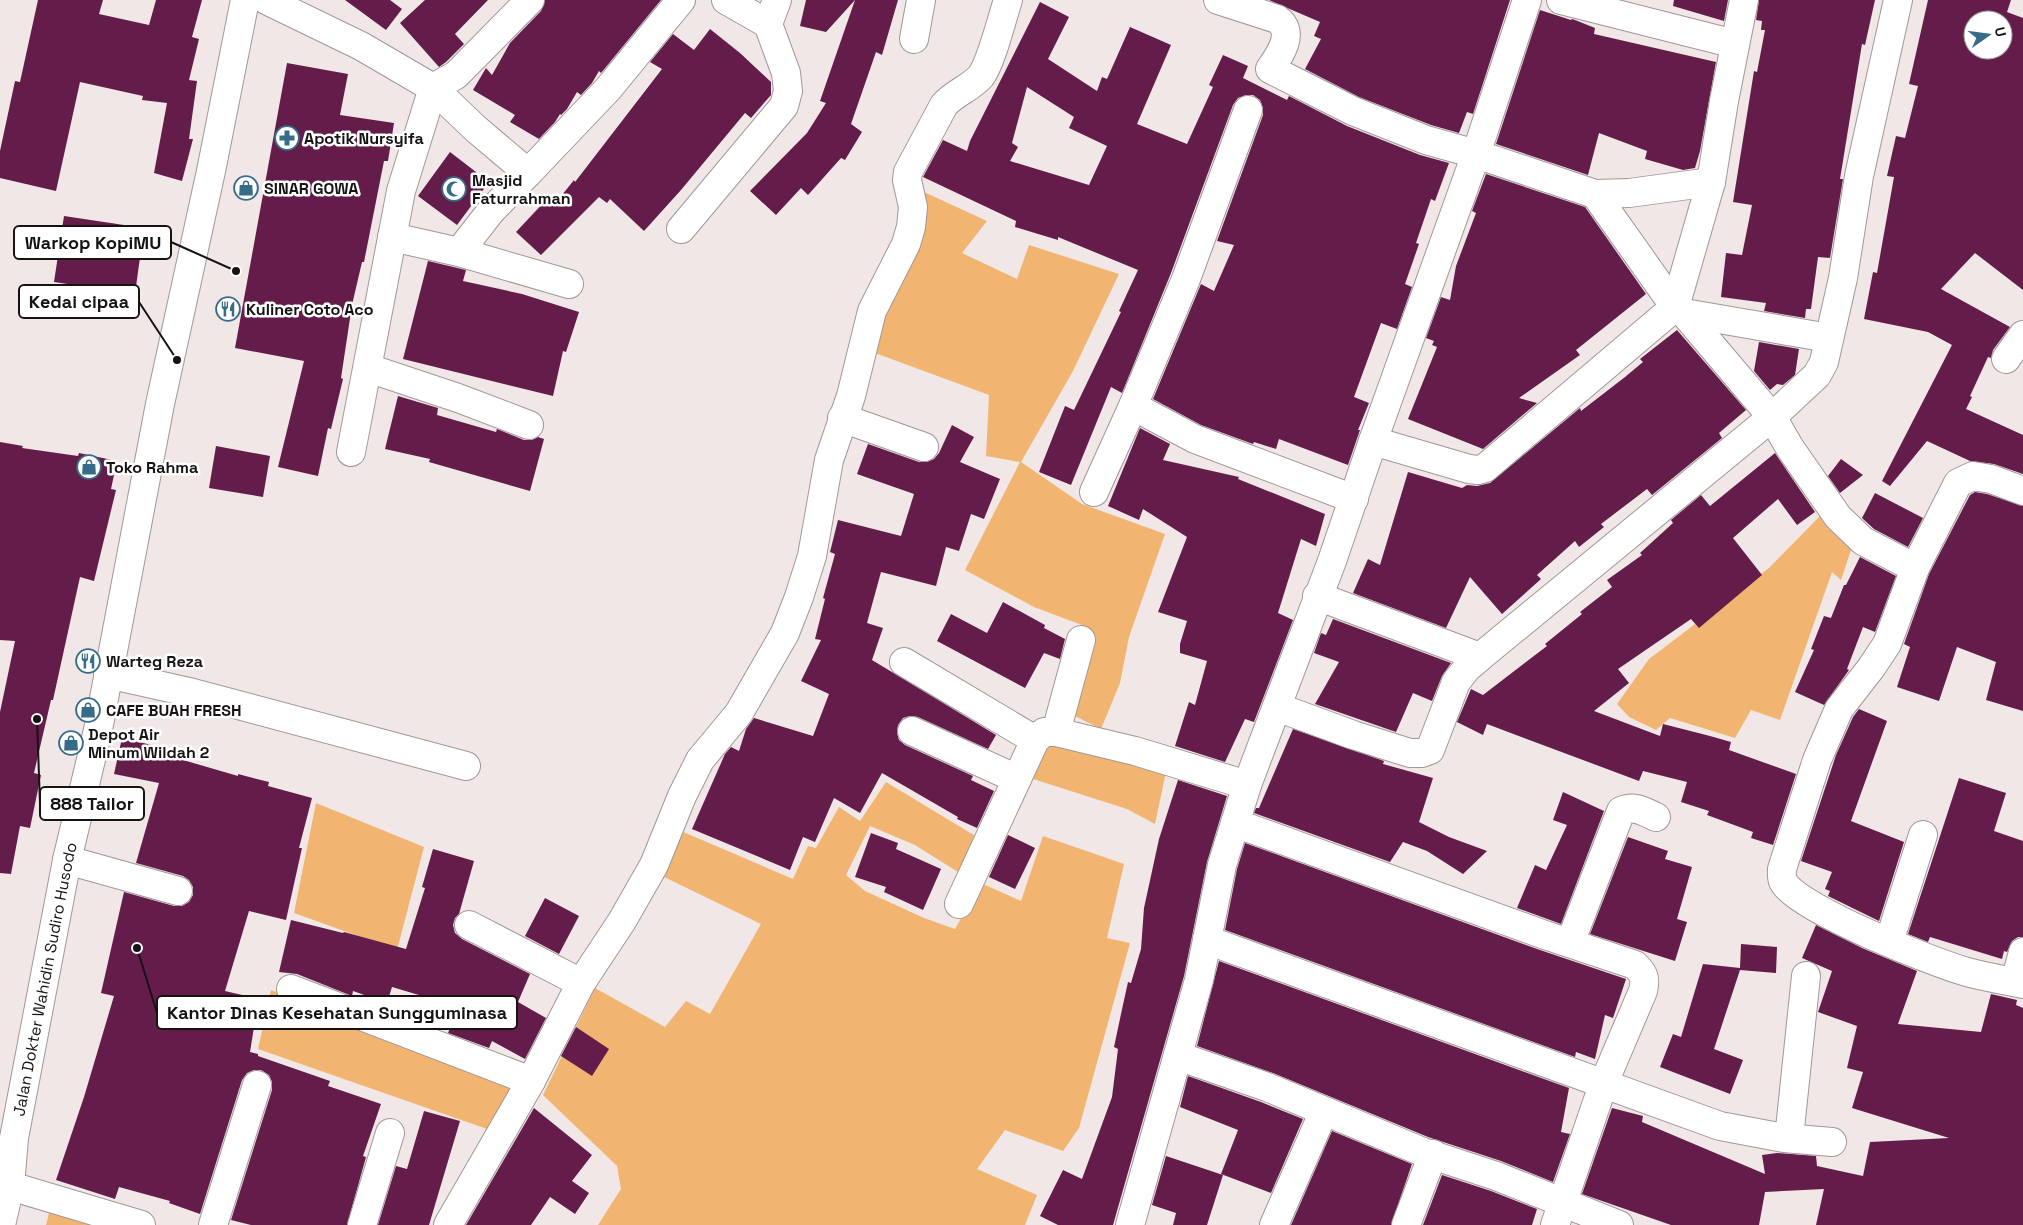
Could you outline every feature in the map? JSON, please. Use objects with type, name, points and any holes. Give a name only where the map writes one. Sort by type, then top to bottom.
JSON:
[{"type":"street","name":"Jalan Dokter Wahidin Sudiro Husodo","points":[[1,1225],[5,1184],[67,860],[98,730],[160,404],[211,171],[245,0]]},
{"type":"street","points":[[266,0],[362,46],[433,88],[476,129],[528,173]]},
{"type":"street","points":[[351,452],[401,191],[433,88],[456,76],[530,0]]},
{"type":"street","points":[[459,252],[491,211],[608,89],[681,0]]},
{"type":"street","points":[[681,229],[784,106],[788,91],[786,73],[772,12],[726,0]]},
{"type":"street","points":[[914,39],[921,0]]},
{"type":"street","points":[[448,1225],[531,1081],[581,983],[622,921],[654,865],[682,796],[700,760],[739,713],[766,670],[785,633],[812,556],[829,460],[851,396],[872,311],[906,244],[911,227],[913,207],[907,180],[908,172],[944,104],[952,96],[981,76],[987,64],[1008,0]]},
{"type":"street","points":[[1130,1225],[1205,957],[1222,865],[1235,823],[1354,499],[1476,154],[1527,0]]},
{"type":"street","points":[[1561,0],[1735,44]]},
{"type":"street","points":[[1373,441],[1469,469],[1485,468],[1680,310],[1711,182],[1744,0]]},
{"type":"street","points":[[1277,707],[1410,753],[1422,753],[1430,750],[1456,682],[1467,668],[1772,417],[1817,375],[1824,362],[1843,278],[1860,176],[1898,0]]},
{"type":"street","points":[[1231,2],[1283,23],[1286,30],[1282,52],[1270,70],[1353,111],[1426,140],[1476,154],[1595,194],[1630,194],[1711,182]]},
{"type":"street","points":[[1094,492],[1133,406],[1186,279],[1248,110]]},
{"type":"street","points":[[1595,194],[1680,310],[1772,417],[1790,448],[1838,517],[1863,541],[1914,568]]},
{"type":"street","points":[[392,238],[459,252],[569,284]]},
{"type":"street","points":[[1680,310],[1829,338]]},
{"type":"street","points":[[2006,359],[2023,335]]},
{"type":"street","points":[[368,368],[458,398],[529,425]]},
{"type":"street","points":[[1133,406],[1195,439],[1354,499]]},
{"type":"street","points":[[842,418],[924,447]]},
{"type":"street","points":[[2023,492],[1991,478],[1973,476],[1958,483],[1914,568],[1887,644],[1839,709],[1818,760],[1782,869],[1782,881],[1795,894],[1817,909],[1889,942],[1958,969],[2019,983],[2023,952]]},
{"type":"street","points":[[1317,596],[1480,657]]},
{"type":"street","points":[[959,904],[1017,779],[1045,736],[1081,640]]},
{"type":"street","points":[[904,662],[1045,736],[1135,750],[1247,786]]},
{"type":"street","points":[[108,674],[193,693],[466,766]]},
{"type":"street","points":[[912,731],[1017,779]]},
{"type":"street","points":[[1570,943],[1621,811],[1628,808],[1636,808],[1656,817]]},
{"type":"street","points":[[1235,823],[1635,965],[1642,972],[1646,980],[1631,1022],[1603,1085],[1558,1214]]},
{"type":"street","points":[[1889,942],[1923,835]]},
{"type":"street","points":[[67,860],[178,890]]},
{"type":"street","points":[[469,925],[581,983]]},
{"type":"street","points":[[1207,940],[1720,1126],[1789,1138],[1832,1142]]},
{"type":"street","points":[[1789,1138],[1806,976]]},
{"type":"street","points":[[291,989],[531,1081]]},
{"type":"street","points":[[1178,1056],[1267,1087],[1423,1152],[1496,1176],[1558,1214],[1619,1225]]},
{"type":"street","points":[[213,1225],[258,1085]]},
{"type":"street","points":[[1274,1225],[1324,1111]]},
{"type":"street","points":[[362,1225],[390,1133]]},
{"type":"street","points":[[1406,1225],[1433,1154]]},
{"type":"street","points":[[5,1184],[141,1225]]},
{"type":"shaded area","points":[[924,192],[987,221],[962,253],[1017,279],[1029,245],[1119,274],[1073,371],[1021,462],[1082,504],[1165,534],[1129,637],[1120,683],[1101,729],[1059,708],[1082,625],[1034,607],[965,570],[1020,462],[986,456],[989,395],[875,353],[880,313]]},
{"type":"shaded area","points":[[1823,513],[1854,541],[1841,580],[1832,572],[1780,720],[1751,710],[1735,738],[1670,718],[1656,730],[1629,717],[1617,704],[1649,659],[1769,568]]},
{"type":"shaded area","points":[[1055,740],[1166,772],[1155,824],[1127,809],[1030,778],[1040,752]]},
{"type":"shaded area","points":[[886,782],[977,837],[958,872],[915,845],[870,826],[846,875],[865,891],[924,918],[955,929],[981,883],[1021,901],[1043,836],[1124,864],[1107,938],[1130,943],[1079,1128],[1063,1151],[1005,1130],[977,1169],[1037,1195],[1025,1225],[598,1225],[621,1189],[617,1166],[543,1095],[595,988],[665,1027],[686,1001],[710,1014],[761,924],[662,876],[681,831],[793,879],[808,846],[816,848],[839,807],[860,821]]},
{"type":"shaded area","points":[[316,803],[424,847],[397,950],[294,913]]},
{"type":"shaded area","points":[[271,990],[518,1087],[490,1130],[258,1049]]},
{"type":"shaded area","points":[[51,1205],[116,1225],[46,1225]]},
{"type":"building","points":[[38,0],[103,0],[99,14],[149,25],[156,0],[202,0],[192,37],[199,39],[189,80],[197,81],[189,139],[193,139],[182,181],[154,173],[167,103],[142,100],[143,96],[80,82],[56,191],[0,178],[0,151],[15,81],[20,82]]},
{"type":"building","points":[[345,0],[390,0],[402,9],[386,30]]},
{"type":"building","points":[[425,0],[488,0],[455,34],[464,44],[439,67],[400,23]]},
{"type":"building","points":[[545,0],[661,0],[601,73],[599,71],[592,83],[581,95],[577,92],[567,109],[560,114],[539,139],[510,122],[515,115],[473,90],[486,68],[492,75],[510,43],[541,11]]},
{"type":"building","points":[[806,0],[855,0],[826,32],[800,26]]},
{"type":"building","points":[[855,0],[898,0],[882,55],[876,52],[851,124],[862,132],[845,160],[841,158],[808,195],[801,188],[776,215],[750,191],[807,133],[826,103],[820,101]]},
{"type":"building","points":[[1269,0],[1510,0],[1473,114],[1467,112],[1459,133],[1431,125],[1359,97],[1305,69],[1321,39],[1314,36],[1320,22]]},
{"type":"building","points":[[1674,0],[1728,0],[1724,21],[1673,6]]},
{"type":"building","points":[[1759,0],[1875,0],[1865,45],[1862,44],[1840,179],[1843,179],[1830,258],[1818,257],[1811,309],[1806,309],[1805,318],[1764,311],[1766,303],[1721,297],[1726,253],[1742,255],[1752,205],[1733,202],[1754,71],[1757,72],[1765,30],[1761,30],[1762,21],[1756,20]]},
{"type":"building","points":[[1928,0],[2011,0],[2008,10],[1963,10],[1963,60],[2013,60],[2013,14],[2023,18],[2023,290],[1975,253],[1941,289],[2010,327],[1993,350],[1991,358],[1988,357],[1966,409],[2023,435],[2023,474],[1994,464],[1970,461],[1927,441],[1890,486],[1882,481],[1952,345],[1928,332],[1864,319],[1873,272],[1877,273],[1894,177],[1887,176],[1896,136],[1905,138],[1918,86],[1909,84]]},
{"type":"building","points":[[1040,2],[1069,17],[1048,59],[1097,91],[1102,77],[1107,79],[1130,27],[1171,45],[1137,124],[1187,144],[1213,87],[1209,85],[1223,55],[1248,66],[1243,78],[1287,100],[1289,96],[1347,126],[1420,155],[1449,163],[1435,201],[1431,199],[1416,243],[1419,244],[1405,284],[1412,287],[1397,329],[1381,323],[1354,397],[1369,403],[1358,430],[1360,430],[1348,465],[1279,439],[1276,449],[1254,442],[1253,444],[1201,425],[1153,399],[1201,284],[1214,291],[1234,245],[1217,241],[1263,115],[1260,100],[1253,95],[1246,95],[1238,98],[1233,105],[1171,273],[1122,393],[1111,387],[1071,485],[1039,472],[1065,406],[1074,410],[1121,312],[1119,311],[1138,270],[1058,237],[1058,240],[1015,227],[1016,221],[923,177],[943,140],[967,151],[970,141]],"holes":[[[1027,87],[1074,117],[1069,128],[1107,146],[1089,185],[1010,161],[1018,147],[1012,143]]]},
{"type":"building","points":[[1540,10],[1595,28],[1594,34],[1716,62],[1700,151],[1695,168],[1683,170],[1645,159],[1647,151],[1599,133],[1588,175],[1496,144]]},
{"type":"building","points":[[710,29],[740,53],[771,82],[771,95],[751,118],[745,113],[644,231],[610,199],[607,203],[599,197],[541,255],[516,232],[546,200],[554,205],[574,180],[575,182],[662,69],[650,62],[673,34],[694,50]]},
{"type":"building","points":[[287,63],[348,74],[340,115],[394,123],[388,161],[384,161],[364,262],[362,262],[352,305],[341,378],[343,379],[331,429],[328,428],[318,476],[278,467],[304,361],[235,348]]},
{"type":"building","name":"Masjid Faturrahman","points":[[450,152],[489,182],[457,225],[418,196]]},
{"type":"building","points":[[1486,174],[1585,207],[1646,294],[1576,350],[1580,355],[1519,398],[1537,403],[1483,449],[1408,419],[1437,347],[1432,345],[1434,341],[1426,338],[1441,297],[1450,300],[1456,266],[1476,213],[1472,211]]},
{"type":"building","points":[[64,216],[144,228],[135,294],[54,282]]},
{"type":"building","points":[[428,261],[466,270],[463,281],[522,294],[579,312],[566,352],[563,351],[553,396],[403,359]]},
{"type":"building","points":[[1677,330],[1746,410],[1719,433],[1722,438],[1652,495],[1647,489],[1601,524],[1604,527],[1579,547],[1575,541],[1537,575],[1541,579],[1502,614],[1470,577],[1446,628],[1353,593],[1368,559],[1380,565],[1408,472],[1462,488],[1467,485],[1477,486],[1490,483],[1580,408],[1581,411],[1625,377],[1643,362],[1640,359]]},
{"type":"building","points":[[1759,342],[1799,349],[1795,375],[1783,385],[1777,384],[1770,390],[1754,371]]},
{"type":"building","points":[[398,396],[438,408],[437,415],[496,432],[497,429],[524,440],[532,440],[538,437],[544,439],[530,491],[429,462],[430,459],[385,449]]},
{"type":"building","points":[[952,425],[974,437],[960,462],[1000,479],[984,519],[971,514],[959,551],[946,547],[936,586],[881,572],[867,623],[883,628],[872,660],[996,735],[988,749],[918,717],[910,716],[903,718],[898,725],[897,733],[899,740],[905,745],[973,776],[971,780],[994,791],[977,828],[957,819],[958,817],[882,773],[860,813],[834,798],[815,842],[803,837],[790,870],[692,829],[725,754],[731,747],[739,751],[746,729],[754,718],[813,736],[829,694],[801,681],[821,640],[815,639],[825,599],[823,598],[835,554],[830,552],[838,520],[901,536],[914,494],[857,474],[868,444],[919,462],[927,462],[934,459],[939,453]]},
{"type":"building","points":[[1140,428],[1170,444],[1163,460],[1239,477],[1238,479],[1325,514],[1316,546],[1301,539],[1278,613],[1293,620],[1254,722],[1245,719],[1225,762],[1175,746],[1189,702],[1195,705],[1207,661],[1180,653],[1180,644],[1187,621],[1158,612],[1187,537],[1143,509],[1139,520],[1108,506]]},
{"type":"building","points":[[0,442],[23,446],[22,448],[78,456],[79,453],[117,461],[111,489],[116,490],[94,581],[80,577],[53,700],[51,700],[34,773],[41,775],[30,828],[20,826],[11,874],[0,873],[0,712],[15,641],[0,640]]},
{"type":"building","points":[[216,446],[270,456],[263,497],[209,488]]},
{"type":"building","points":[[1775,453],[1815,512],[1797,525],[1778,499],[1733,538],[1762,575],[1699,628],[1691,619],[1618,669],[1629,683],[1594,711],[1660,736],[1663,724],[1731,742],[1729,750],[1796,774],[1773,845],[1751,838],[1753,832],[1707,815],[1709,811],[1681,802],[1687,782],[1643,771],[1639,781],[1487,724],[1483,735],[1457,722],[1471,689],[1483,695],[1547,646],[1545,644],[1582,614],[1580,612],[1612,587],[1607,580],[1642,555],[1640,553],[1673,523],[1671,520],[1701,495],[1710,506]]},
{"type":"building","points":[[1841,459],[1863,475],[1840,493],[1828,476]]},
{"type":"building","points":[[1975,492],[2023,506],[2023,711],[1986,700],[1996,662],[1957,647],[1939,701],[1897,687],[1910,647],[1904,644],[1929,574],[1970,495]]},
{"type":"building","points":[[1875,493],[1923,518],[1908,547],[1874,529],[1862,518]]},
{"type":"building","points":[[1860,557],[1896,576],[1875,632],[1863,627],[1847,669],[1849,670],[1824,705],[1795,692],[1814,650],[1811,649],[1824,616],[1831,618],[1844,585],[1846,585]]},
{"type":"building","points":[[1003,602],[1045,625],[1044,628],[1065,639],[1060,659],[1044,653],[1025,688],[937,641],[951,614],[987,633]]},
{"type":"building","points":[[1333,619],[1451,663],[1442,676],[1432,701],[1413,693],[1396,732],[1315,704],[1339,662],[1314,653],[1321,633],[1326,635]]},
{"type":"building","points":[[1859,709],[1887,721],[1851,821],[1904,842],[1879,921],[1828,896],[1830,891],[1825,889],[1832,872],[1801,861],[1836,755],[1853,717]]},
{"type":"building","points":[[1293,729],[1384,761],[1383,764],[1433,778],[1419,822],[1449,837],[1487,851],[1463,874],[1427,851],[1403,842],[1390,862],[1254,813],[1256,808],[1259,808]]},
{"type":"building","points":[[122,738],[160,747],[159,753],[238,776],[238,774],[269,782],[268,786],[312,798],[299,848],[302,848],[286,920],[249,911],[225,991],[255,998],[248,1026],[254,1027],[250,1052],[330,1081],[328,1086],[381,1104],[363,1156],[366,1157],[347,1225],[251,1225],[231,1220],[272,1090],[272,1082],[269,1075],[261,1070],[247,1073],[242,1080],[200,1214],[169,1203],[170,1201],[119,1187],[115,1199],[56,1180],[84,1097],[114,996],[101,993],[124,892],[174,906],[182,906],[189,902],[193,895],[193,887],[189,880],[183,876],[136,863],[159,783],[114,774]]},
{"type":"building","points":[[1959,778],[2006,793],[1994,831],[2023,841],[2023,937],[2018,937],[2012,941],[2007,952],[2004,951],[2002,959],[1930,937],[1928,942],[1908,934]]},
{"type":"building","points":[[1178,780],[1227,796],[1207,862],[1184,976],[1113,1225],[1058,1225],[1040,1216],[1063,1170],[1082,1179],[1112,1097],[1118,1049],[1114,1047],[1128,982],[1131,983],[1141,949],[1144,908],[1159,839]]},
{"type":"building","points":[[1563,792],[1604,811],[1561,924],[1517,908],[1535,865],[1546,870],[1567,825],[1553,820]]},
{"type":"building","points":[[871,833],[898,843],[896,849],[941,869],[923,910],[884,892],[886,887],[855,877]]},
{"type":"building","points":[[1008,835],[1035,848],[1015,889],[989,877]]},
{"type":"building","points":[[1628,837],[1668,851],[1665,859],[1692,867],[1677,919],[1687,922],[1675,961],[1590,934]]},
{"type":"building","points":[[1245,843],[1540,950],[1626,979],[1613,1018],[1605,1015],[1595,1059],[1576,1052],[1575,1057],[1225,930],[1237,869]]},
{"type":"building","points":[[433,849],[474,861],[459,914],[455,918],[453,925],[455,933],[462,939],[530,974],[518,1002],[546,1018],[525,1059],[492,1041],[489,1048],[448,1033],[459,1007],[392,987],[387,1003],[353,991],[352,996],[297,974],[279,972],[291,920],[406,949],[425,888],[422,887]]},
{"type":"building","points":[[545,898],[579,916],[559,954],[525,936]]},
{"type":"building","points":[[1816,925],[1862,948],[1917,971],[1898,1024],[1981,1032],[1991,994],[2017,1000],[2016,1005],[2023,1008],[2023,1225],[1816,1225],[1824,1189],[1765,1192],[1759,1225],[1671,1225],[1582,1194],[1612,1108],[1643,1116],[1642,1122],[1765,1174],[1762,1155],[1777,1153],[1816,1156],[1817,1166],[1863,1176],[1870,1142],[1949,1138],[1852,1108],[1863,1072],[1847,1068],[1857,1026],[1818,1012],[1832,971],[1802,958]]},
{"type":"building","points":[[1741,944],[1777,947],[1776,973],[1740,970],[1714,1049],[1743,1060],[1730,1094],[1660,1067],[1673,1034],[1681,1037],[1703,964],[1740,968]]},
{"type":"building","points":[[1219,961],[1569,1088],[1561,1132],[1570,1134],[1553,1182],[1501,1161],[1428,1137],[1273,1073],[1197,1046]]},
{"type":"building","points":[[576,1027],[609,1049],[592,1076],[561,1056]]},
{"type":"building","points":[[1188,1076],[1303,1119],[1271,1193],[1221,1174],[1238,1130],[1180,1107]]},
{"type":"building","points":[[534,1108],[592,1155],[572,1181],[589,1193],[575,1214],[550,1197],[531,1225],[466,1225]]},
{"type":"building","points":[[424,1111],[460,1121],[429,1225],[378,1225],[396,1166],[407,1169]]},
{"type":"building","points":[[1332,1131],[1412,1164],[1391,1225],[1291,1225]]},
{"type":"building","points":[[1166,1156],[1223,1175],[1207,1225],[1173,1225],[1176,1213],[1152,1205]]},
{"type":"building","points":[[1442,1175],[1537,1209],[1532,1225],[1423,1225]]},
{"type":"place","name":"Apotik Nursyifa","points":[[287,138]]},
{"type":"place","name":"SINAR GOWA","points":[[246,188]]},
{"type":"place","name":"Masjid Faturrahman","points":[[454,189]]},
{"type":"place","name":"Warkop KopiMU","points":[[236,271]]},
{"type":"place","name":"Kuliner Coto Aco","points":[[228,309]]},
{"type":"place","name":"Kedai cipaa","points":[[177,360]]},
{"type":"place","name":"Toko Rahma","points":[[89,467]]},
{"type":"place","name":"Warteg Reza","points":[[88,661]]},
{"type":"place","name":"CAFE BUAH FRESH","points":[[88,710]]},
{"type":"place","name":"888 Tailor","points":[[37,719]]},
{"type":"place","name":"Depot Air Minum Wildah 2","points":[[71,743]]},
{"type":"place","name":"Kantor Dinas Kesehatan Sungguminasa","points":[[137,948]]}]
